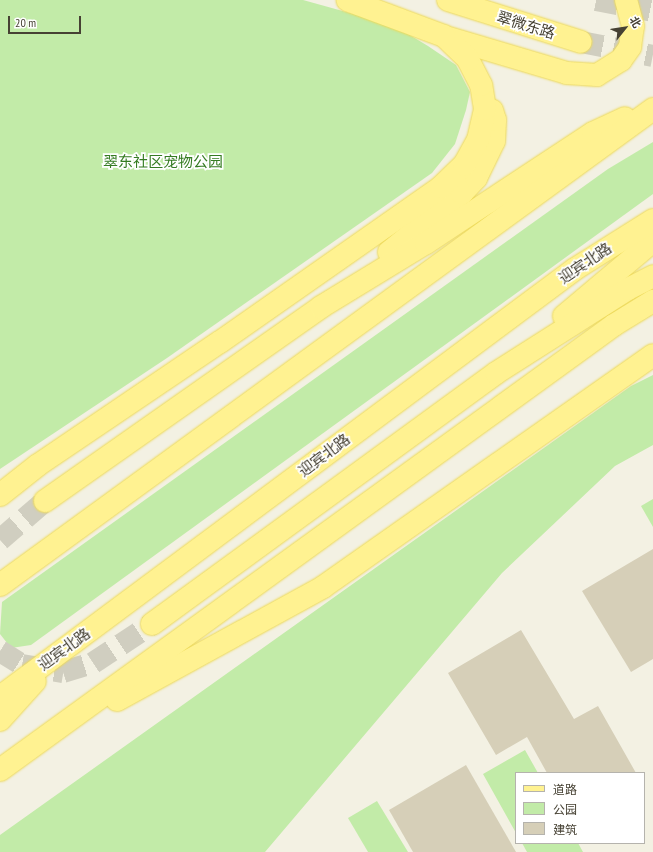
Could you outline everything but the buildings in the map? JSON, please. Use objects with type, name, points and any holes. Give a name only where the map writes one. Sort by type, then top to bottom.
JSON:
[{"type":"main road","points":[[347,0],[444,36],[567,73],[597,75],[621,60],[630,47],[633,26],[626,0]]},
{"type":"main road","name":"翠微东路","points":[[448,0],[582,42]]},
{"type":"main road","points":[[321,307],[470,186],[487,159],[494,140],[495,120],[478,75],[468,59],[444,36]]},
{"type":"main road","points":[[0,495],[38,465],[220,342],[441,187],[464,165],[471,154],[483,122],[484,94]]},
{"type":"main road","points":[[45,501],[321,307],[426,243],[593,133],[653,105]]},
{"type":"main road","points":[[0,585],[127,494],[653,109]]},
{"type":"main road","name":"迎宾北路","points":[[0,696],[575,269],[653,220]]},
{"type":"main road","points":[[496,373],[653,241]]},
{"type":"main road","points":[[152,624],[496,373],[628,289],[653,276]]},
{"type":"main road","points":[[0,770],[614,325],[653,301]]},
{"type":"main road","points":[[34,746],[322,587],[653,355]]},
{"type":"main road","points":[[0,575],[127,494]]},
{"type":"main road","points":[[0,720],[53,657]]},
{"type":"green space","name":"翠东社区宠物公园","points":[[0,0],[303,0],[393,25],[456,65],[470,92],[455,144],[432,173],[167,358],[0,469]]},
{"type":"green space","points":[[653,142],[653,194],[31,645],[11,648],[0,634],[2,602],[608,169]]},
{"type":"green space","points":[[653,375],[653,445],[615,466],[502,573],[265,852],[0,852],[0,835],[631,386]]},
{"type":"green space","points":[[653,499],[653,527],[641,506]]},
{"type":"green space","points":[[525,750],[537,772],[515,772],[515,831],[483,774]]},
{"type":"green space","points":[[377,801],[408,852],[368,852],[348,818]]},
{"type":"green space","points":[[523,844],[579,844],[583,852],[527,852]]},
{"type":"tunnel","points":[[596,0],[653,11]]},
{"type":"tunnel","points":[[581,42],[653,56]]},
{"type":"tunnel","points":[[0,540],[45,501]]},
{"type":"tunnel","points":[[0,651],[22,665],[63,672],[93,663],[152,624]]}]
